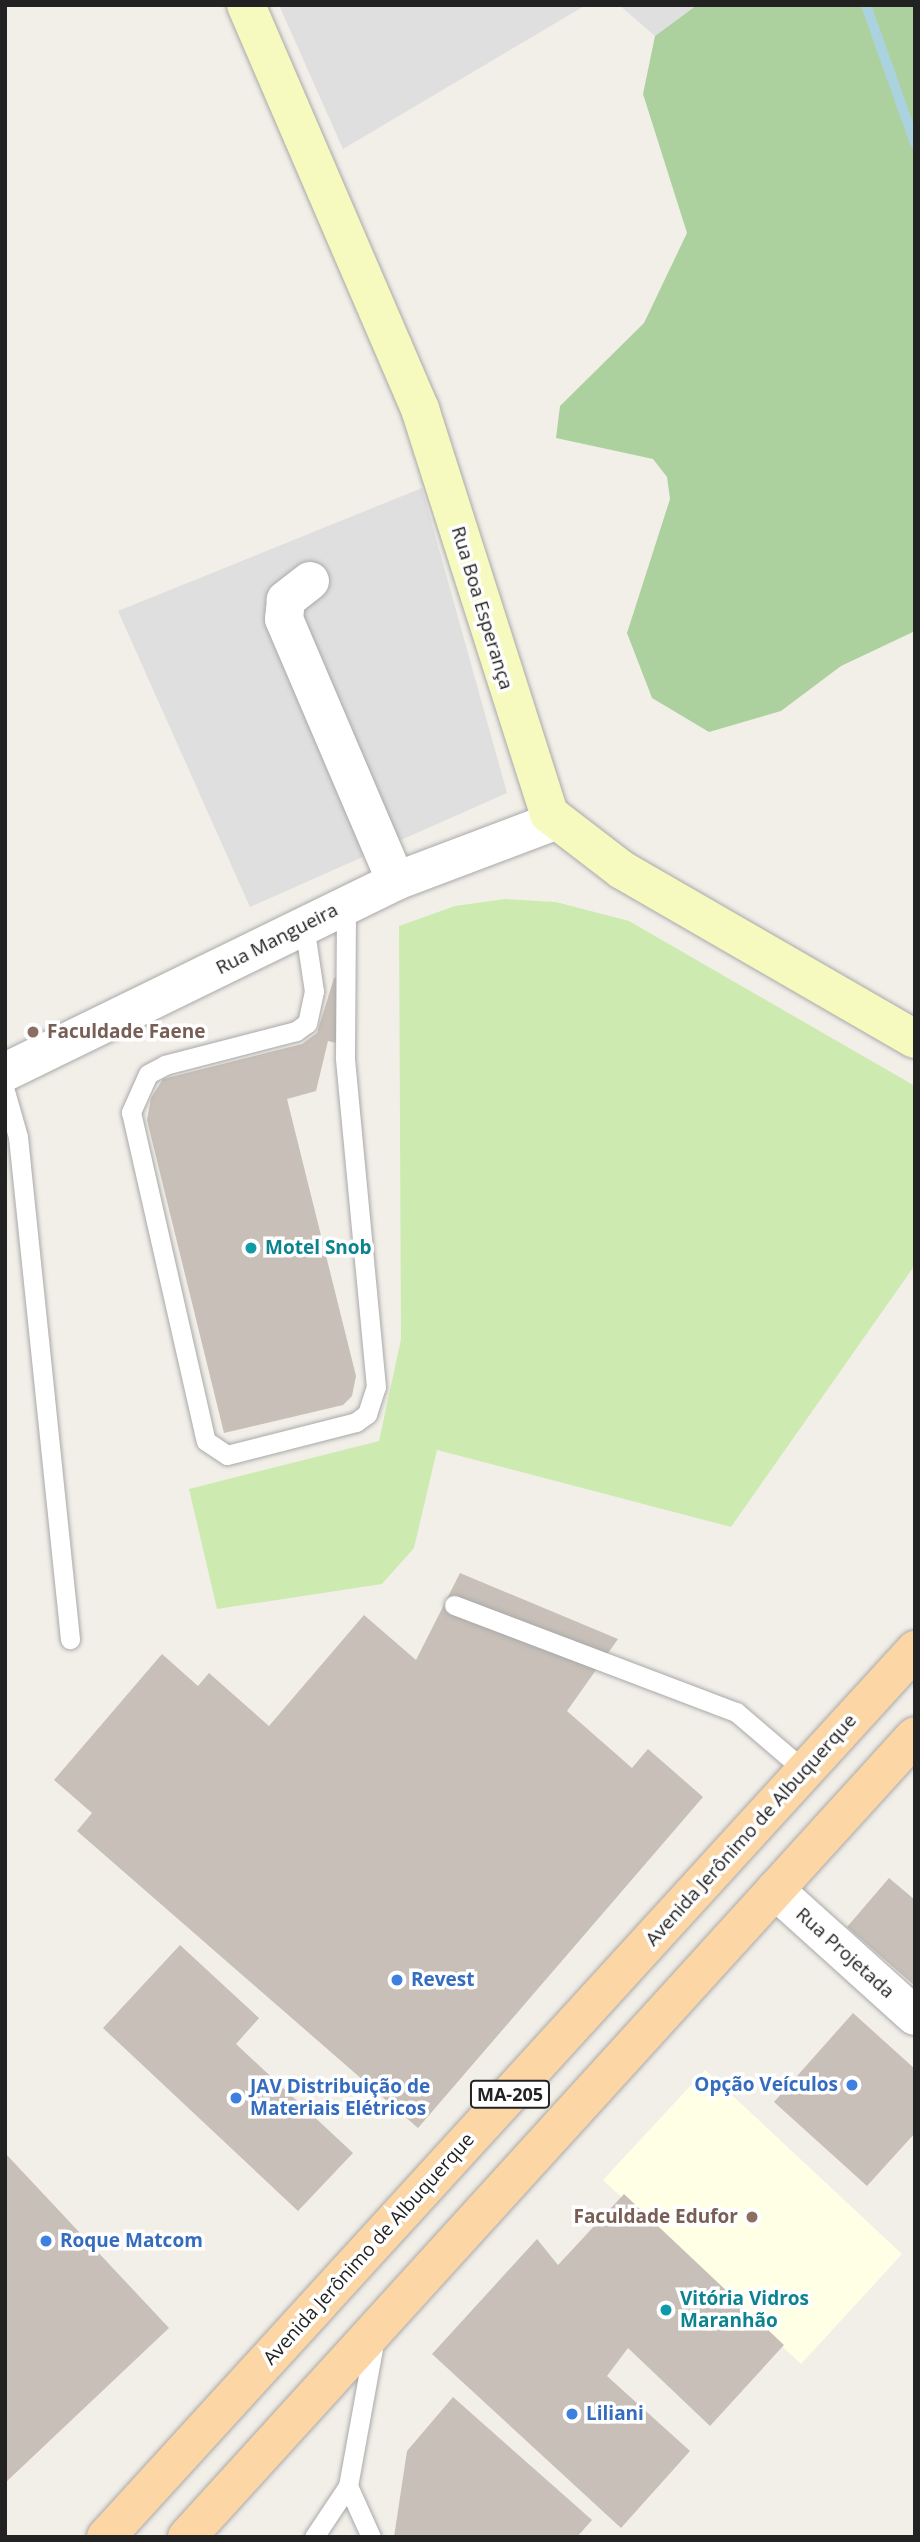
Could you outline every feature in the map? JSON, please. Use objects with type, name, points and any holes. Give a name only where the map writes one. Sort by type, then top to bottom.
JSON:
[{"type":"main road","name":"Rua Boa Esperança","points":[[246,5],[420,409],[533,778],[555,821],[622,870],[915,1039]]},
{"type":"main road","name":"Avenida Jerônimo de Albuquerque","points":[[106,2537],[915,1650]]},
{"type":"main road","name":"MA-205","points":[[187,2537],[915,1736]]},
{"type":"street","points":[[310,581],[286,600],[284,619],[396,881]]},
{"type":"street","name":"Rua Mangueira","points":[[5,1072],[396,881],[555,821]]},
{"type":"street","name":"Rua Projetada","points":[[775,1889],[915,2016]]},
{"type":"lane","points":[[304,925],[314,991],[307,1023],[296,1031],[165,1065],[148,1074],[131,1112],[206,1441],[227,1455],[356,1422],[367,1415],[376,1387],[345,1056],[346,905]]},
{"type":"lane","points":[[5,1091],[18,1137],[70,1639]]},
{"type":"lane","points":[[454,1605],[736,1713],[805,1771]]},
{"type":"lane","points":[[314,2537],[348,2486],[376,2328]]},
{"type":"lane","points":[[348,2486],[371,2537]]},
{"type":"shaded area","points":[[279,5],[586,5],[343,149]]},
{"type":"shaded area","points":[[619,5],[697,5],[655,36]]},
{"type":"shaded area","points":[[422,488],[507,793],[250,907],[118,611]]},
{"type":"shaded area","name":"Faculdade Edufor","points":[[705,2070],[902,2254],[801,2364],[603,2180]]},
{"type":"green space","points":[[697,5],[915,5],[915,631],[841,666],[781,711],[709,732],[652,698],[627,633],[670,499],[667,477],[653,459],[556,438],[560,406],[644,323],[687,233],[643,94],[655,36]]},
{"type":"green space","points":[[505,899],[556,902],[629,921],[915,1086],[915,1265],[731,1527],[437,1450],[414,1548],[382,1584],[217,1609],[189,1489],[379,1441],[401,1339],[399,926],[455,906]]},
{"type":"building","name":"Motel Snob","points":[[342,975],[337,1043],[328,1041],[316,1091],[287,1099],[356,1376],[352,1396],[343,1405],[224,1433],[147,1120],[151,1098],[163,1079],[302,1044],[317,1033],[334,978]]},
{"type":"building","name":"Revest","points":[[460,1573],[618,1639],[567,1711],[632,1768],[648,1749],[703,1797],[418,2128],[77,1831],[92,1813],[54,1780],[162,1654],[198,1686],[209,1673],[269,1726],[364,1615],[416,1660]]},
{"type":"building","points":[[889,1878],[915,1900],[915,1986],[847,1927]]},
{"type":"building","name":"JAV Distribuição de Materiais Elétricos","points":[[180,1945],[259,2018],[236,2044],[353,2153],[298,2211],[103,2028]]},
{"type":"building","name":"Opção Veículos","points":[[853,2013],[915,2069],[915,2133],[867,2186],[774,2102]]},
{"type":"building","name":"Roque Matcom","points":[[5,2153],[169,2328],[5,2483]]},
{"type":"building","points":[[624,2194],[784,2345],[710,2426],[628,2348],[607,2376],[690,2451],[621,2528],[432,2354],[537,2239],[558,2265]]},
{"type":"building","points":[[453,2397],[592,2520],[577,2537],[394,2537],[407,2451]]},
{"type":"waterway","points":[[866,5],[915,143]]},
{"type":"place","name":"Faculdade Faene","points":[[33,1032]]},
{"type":"place","name":"Motel Snob","points":[[251,1248]]},
{"type":"place","name":"Revest","points":[[397,1980]]},
{"type":"place","name":"Opção Veículos","points":[[852,2085]]},
{"type":"place","name":"JAV Distribuição de Materiais Elétricos","points":[[236,2098]]},
{"type":"place","name":"Faculdade Edufor","points":[[752,2217]]},
{"type":"place","name":"Roque Matcom","points":[[46,2241]]},
{"type":"place","name":"Vitória Vidros Maranhão","points":[[666,2310]]},
{"type":"place","name":"Liliani","points":[[572,2414]]}]
